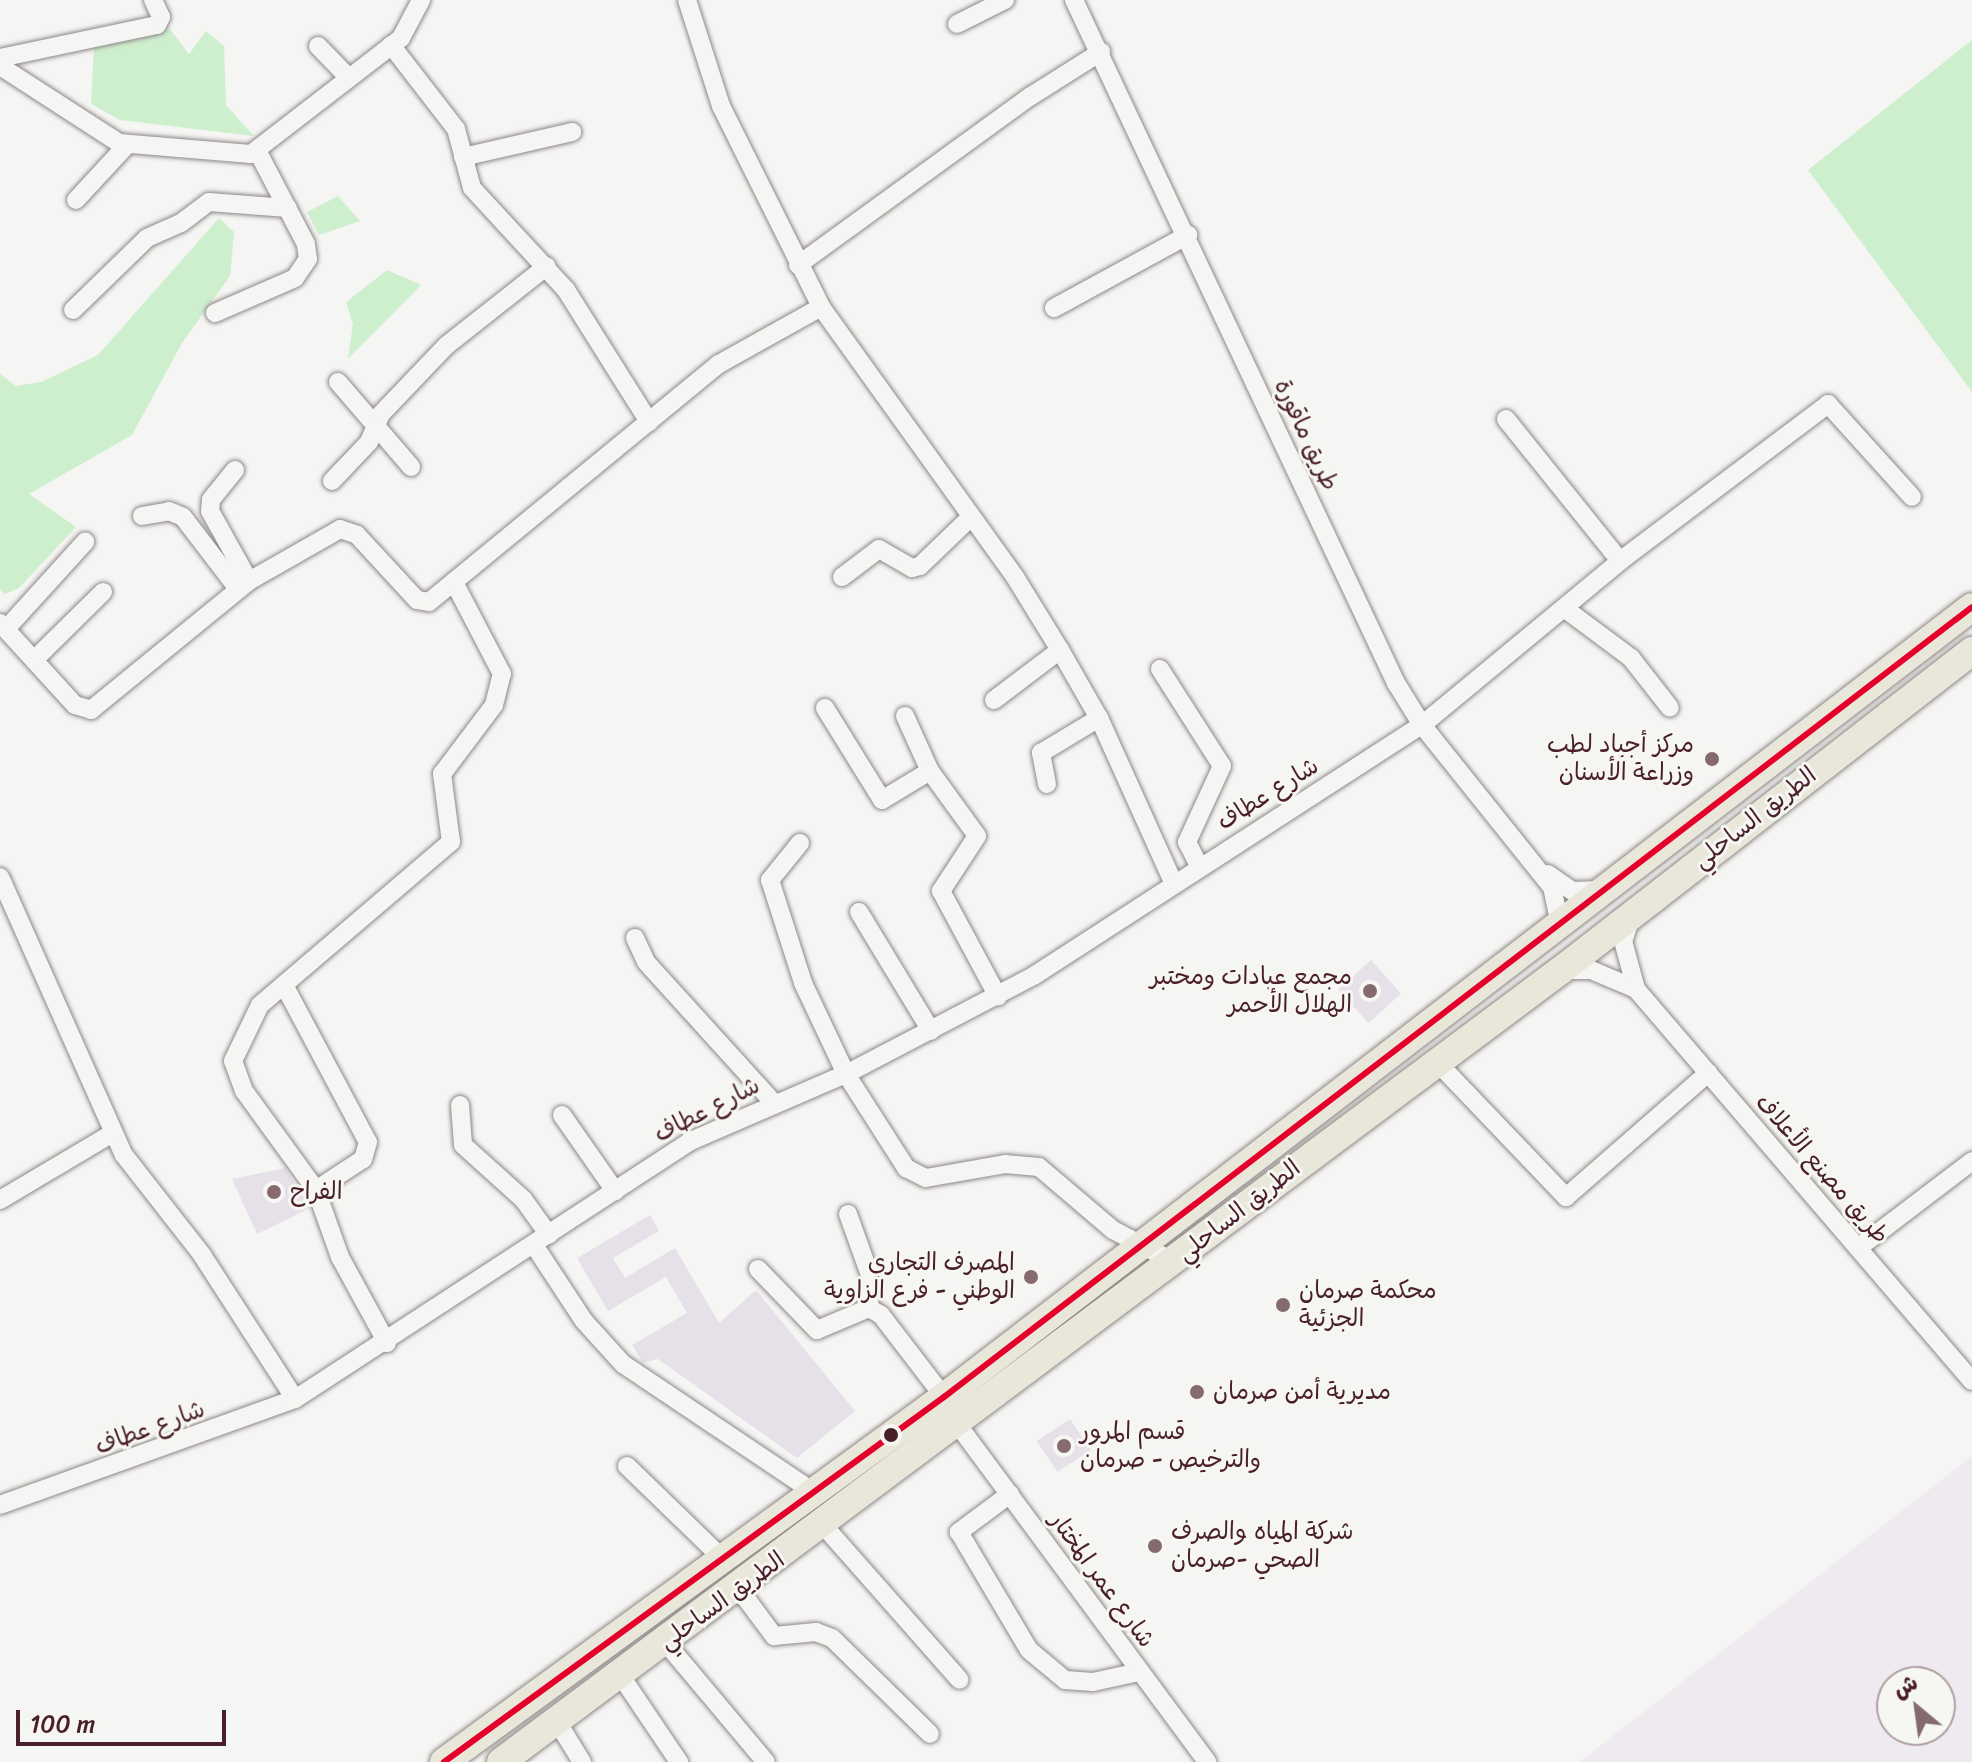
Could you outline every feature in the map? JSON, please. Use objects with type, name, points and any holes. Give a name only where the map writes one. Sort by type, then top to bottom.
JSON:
[{"type":"highway","name":"الطريق الساحلي","points":[[444,1762],[725,1561],[944,1397],[1559,921],[1972,607]]},
{"type":"highway","name":"الطريق الساحلي","points":[[501,1762],[824,1526],[1560,971],[1637,908],[1972,651]]},
{"type":"street","points":[[0,58],[157,25],[161,17],[153,0]]},
{"type":"street","points":[[0,66],[78,120],[127,145],[237,156],[258,152],[391,45],[409,28],[421,0]]},
{"type":"street","points":[[687,0],[721,106],[821,307],[971,517],[1060,650],[1099,718],[1174,884]]},
{"type":"street","points":[[957,24],[1005,0]]},
{"type":"street","name":"طريق ماقورة","points":[[1074,0],[1188,235],[1371,633],[1422,725],[1536,865],[1558,898],[1559,921]]},
{"type":"street","points":[[391,45],[456,129],[472,188],[547,266],[602,341],[649,422]]},
{"type":"street","points":[[318,46],[348,77]]},
{"type":"street","points":[[798,265],[1031,96],[1101,52]]},
{"type":"street","points":[[463,157],[572,132]]},
{"type":"street","points":[[76,200],[127,145]]},
{"type":"street","points":[[215,313],[301,273],[308,251],[258,152]]},
{"type":"street","points":[[73,310],[147,238],[187,220],[209,202],[288,208]]},
{"type":"street","points":[[1054,308],[1188,235]]},
{"type":"street","points":[[332,481],[369,442],[375,426],[447,345],[547,266]]},
{"type":"street","points":[[85,542],[3,626],[75,705],[97,708],[244,585],[346,529],[417,600],[429,602],[719,364],[821,307]]},
{"type":"street","points":[[338,382],[411,467]]},
{"type":"street","name":"شارع عطاف","points":[[0,1505],[295,1399],[387,1343],[691,1141],[773,1102],[846,1074],[998,997],[1422,725],[1620,561],[1828,404],[1912,497]]},
{"type":"street","points":[[1506,419],[1620,561]]},
{"type":"street","points":[[235,470],[211,500],[210,511],[244,585]]},
{"type":"street","points":[[142,516],[169,511],[183,517],[244,585]]},
{"type":"street","points":[[842,577],[879,549],[912,568],[920,566],[971,517]]},
{"type":"street","points":[[387,1343],[340,1257],[316,1190],[234,1071],[235,1049],[250,1019],[284,985],[451,842],[442,774],[494,705],[502,674],[454,582]]},
{"type":"street","points":[[34,660],[103,592]]},
{"type":"street","points":[[1564,608],[1631,658],[1670,708]]},
{"type":"street","points":[[994,700],[1060,650]]},
{"type":"street","points":[[1160,669],[1222,766],[1187,842],[1199,866]]},
{"type":"street","points":[[825,708],[882,800],[930,771]]},
{"type":"street","points":[[905,716],[930,771],[977,836],[941,891],[998,997]]},
{"type":"street","points":[[1047,784],[1041,753],[1099,718]]},
{"type":"street","points":[[800,843],[770,880],[803,983],[846,1074],[915,1176],[1005,1164],[1039,1167],[1113,1230],[1174,1262]]},
{"type":"street","name":"طريق ماقورة","points":[[1536,865],[1572,891],[1600,890]]},
{"type":"street","points":[[2,887],[113,1133],[295,1399]]},
{"type":"street","name":"طريق مصنع الأعلاف","points":[[1637,908],[1623,941],[1636,989],[1972,1381]]},
{"type":"street","points":[[859,912],[931,1031]]},
{"type":"street","points":[[635,938],[646,962],[773,1102]]},
{"type":"street","name":"طريق مصنع الأعلاف","points":[[1560,971],[1591,970],[1636,989]]},
{"type":"street","points":[[284,985],[368,1142],[363,1159],[316,1190]]},
{"type":"street","points":[[1437,1062],[1566,1197],[1708,1073]]},
{"type":"street","points":[[460,1105],[463,1145],[523,1199],[584,1321],[623,1364],[815,1493]]},
{"type":"street","points":[[562,1115],[615,1191]]},
{"type":"street","points":[[0,1200],[113,1133]]},
{"type":"street","points":[[1858,1248],[1972,1161]]},
{"type":"street","points":[[848,1214],[871,1278],[869,1308],[944,1397]]},
{"type":"street","points":[[758,1269],[817,1330],[869,1308]]},
{"type":"street","name":"شارع عمر المختار","points":[[958,1425],[1207,1762]]},
{"type":"street","points":[[627,1466],[725,1561]]},
{"type":"street","points":[[1010,1494],[959,1532],[1029,1650],[1065,1680],[1093,1682],[1139,1672]]},
{"type":"street","points":[[824,1526],[960,1680]]},
{"type":"street","points":[[739,1589],[774,1636],[816,1632],[832,1638],[930,1734]]},
{"type":"street","points":[[666,1643],[766,1762]]},
{"type":"street","points":[[621,1676],[679,1762]]},
{"type":"street","points":[[558,1723],[582,1762]]},
{"type":"shaded area","points":[[1972,1456],[1972,1762],[1580,1762]]},
{"type":"green space","points":[[169,28],[189,54],[206,31],[224,46],[226,105],[254,136],[120,120],[91,104],[94,47]]},
{"type":"green space","points":[[1972,40],[1972,392],[1808,170]]},
{"type":"green space","points":[[338,196],[360,221],[319,235],[307,212]]},
{"type":"green space","points":[[219,218],[234,232],[230,276],[182,343],[132,435],[29,494],[76,527],[19,588],[5,594],[0,590],[0,374],[16,386],[41,382],[98,355]]},
{"type":"green space","points":[[387,270],[421,285],[348,359],[353,324],[346,302]]},
{"type":"building","name":"مجمع عيادات ومختبر الهلال الأحمر","points":[[1371,960],[1401,993],[1368,1023],[1338,989]]},
{"type":"building","name":"الفراح","points":[[285,1168],[310,1208],[257,1234],[232,1179]]},
{"type":"building","points":[[650,1215],[659,1231],[613,1258],[625,1278],[675,1248],[719,1323],[756,1290],[855,1411],[797,1458],[658,1359],[643,1363],[632,1345],[687,1313],[666,1277],[608,1311],[577,1258]]},
{"type":"building","name":"قسم المرور والترخيص - صرمان","points":[[1070,1419],[1091,1450],[1058,1472],[1037,1441]]},
{"type":"transit line","points":[[444,1762],[944,1397],[1972,607]]},
{"type":"place","name":"مركز أجياد لطب وزراعة الأسنان","points":[[1712,759]]},
{"type":"place","name":"مجمع عيادات ومختبر الهلال الأحمر","points":[[1370,991]]},
{"type":"place","name":"الفراح","points":[[274,1192]]},
{"type":"place","name":"المصرف التجاري الوطني - فرع الزاوية","points":[[1031,1277]]},
{"type":"place","name":"محكمة صرمان الجزئية","points":[[1283,1305]]},
{"type":"place","name":"مديرية أمن صرمان","points":[[1197,1392]]},
{"type":"place","name":"قسم المرور والترخيص - صرمان","points":[[1064,1446]]},
{"type":"place","name":"شركة المياه والصرف الصحي -صرمان","points":[[1155,1546]]}]
